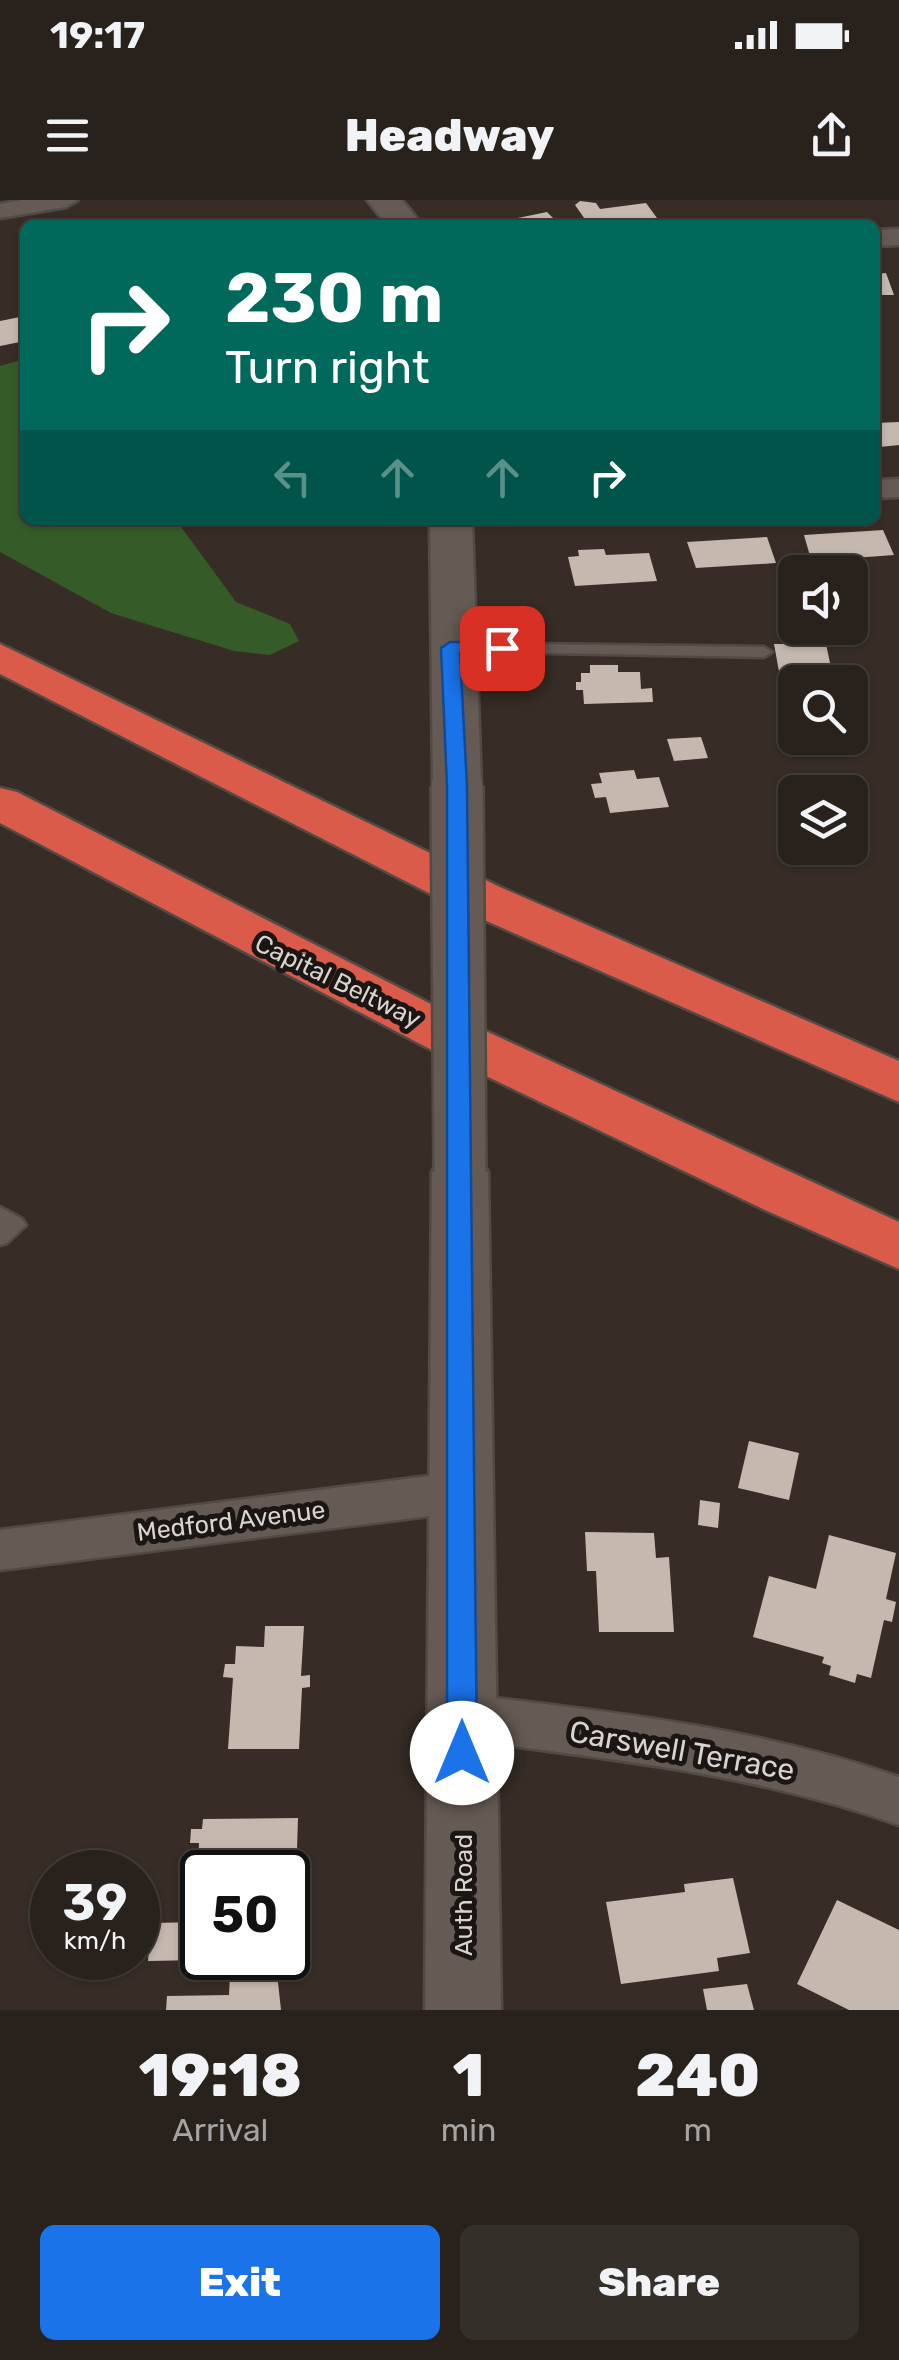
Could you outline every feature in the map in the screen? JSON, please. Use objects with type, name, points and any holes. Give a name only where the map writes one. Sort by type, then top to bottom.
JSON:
[{"type":"highway","points":[[0,658],[484,900],[899,1083]]},
{"type":"highway","name":"Capital Beltway","points":[[0,803],[163,894],[379,1002],[664,1140],[899,1246]]},
{"type":"main road","points":[[384,200],[401,220]]},
{"type":"main road","name":"Auth Road","points":[[451,525],[450,648],[457,786],[463,2010]]},
{"type":"street","points":[[0,212],[66,200]]},
{"type":"street","name":"Medford Avenue","points":[[0,1550],[461,1492]]},
{"type":"street","name":"Carswell Terrace","points":[[462,1716],[691,1747],[849,1782],[899,1802]]},
{"type":"lane","points":[[450,648],[764,652]]},
{"type":"lane","points":[[0,1215],[15,1225],[0,1237]]},
{"type":"green space","points":[[20,360],[20,525],[180,525],[236,602],[290,624],[299,641],[270,655],[234,651],[111,613],[0,552],[0,366]]},
{"type":"building","points":[[580,201],[596,203],[600,209],[646,203],[657,218],[586,220],[575,205]]},
{"type":"building","points":[[547,212],[555,220],[508,220]]},
{"type":"building","points":[[886,273],[894,295],[880,295],[880,274]]},
{"type":"building","points":[[20,317],[20,342],[0,346],[0,321]]},
{"type":"building","points":[[899,422],[899,445],[880,447],[880,423]]},
{"type":"building","points":[[883,530],[894,555],[810,555],[804,535]]},
{"type":"building","points":[[767,537],[776,563],[696,568],[687,542]]},
{"type":"building","points":[[604,549],[606,555],[649,553],[657,581],[575,586],[568,557],[579,556],[578,550]]},
{"type":"building","points":[[774,644],[826,645],[830,665],[778,666]]},
{"type":"building","points":[[590,665],[618,665],[618,672],[640,672],[641,689],[652,688],[653,702],[584,704],[583,690],[576,690],[576,682],[581,682],[581,673],[590,673]]},
{"type":"building","points":[[701,737],[708,758],[674,761],[667,739]]},
{"type":"building","points":[[634,770],[637,779],[659,777],[669,807],[610,813],[606,797],[595,798],[591,784],[602,783],[599,773]]},
{"type":"building","points":[[749,1441],[799,1453],[789,1500],[738,1488]]},
{"type":"building","points":[[700,1500],[720,1503],[718,1528],[698,1525]]},
{"type":"building","points":[[585,1532],[654,1533],[656,1558],[669,1557],[674,1632],[599,1632],[596,1571],[587,1571]]},
{"type":"building","points":[[829,1535],[896,1553],[886,1599],[896,1602],[892,1622],[884,1620],[871,1678],[857,1674],[855,1683],[829,1675],[831,1666],[822,1663],[824,1657],[753,1637],[769,1576],[816,1589]]},
{"type":"building","points":[[265,1626],[304,1626],[301,1676],[310,1675],[310,1687],[302,1688],[299,1749],[228,1749],[233,1678],[223,1677],[225,1664],[235,1664],[236,1646],[264,1647]]},
{"type":"building","points":[[298,1818],[297,1850],[199,1850],[199,1843],[190,1843],[191,1829],[202,1829],[203,1819]]},
{"type":"building","points":[[733,1878],[750,1953],[717,1958],[719,1971],[621,1984],[606,1902],[685,1892],[684,1884]]},
{"type":"building","points":[[837,1900],[899,1930],[899,2010],[849,2010],[797,1984]]},
{"type":"building","points":[[180,1922],[180,1960],[160,1961],[160,1923]]},
{"type":"building","points":[[230,1980],[278,1980],[281,2010],[166,2010],[167,1996],[229,1995]]},
{"type":"building","points":[[747,1984],[754,2010],[707,2010],[703,1989]]},
{"type":"route","points":[[462,1753],[457,786],[450,648],[502,648]]}]
